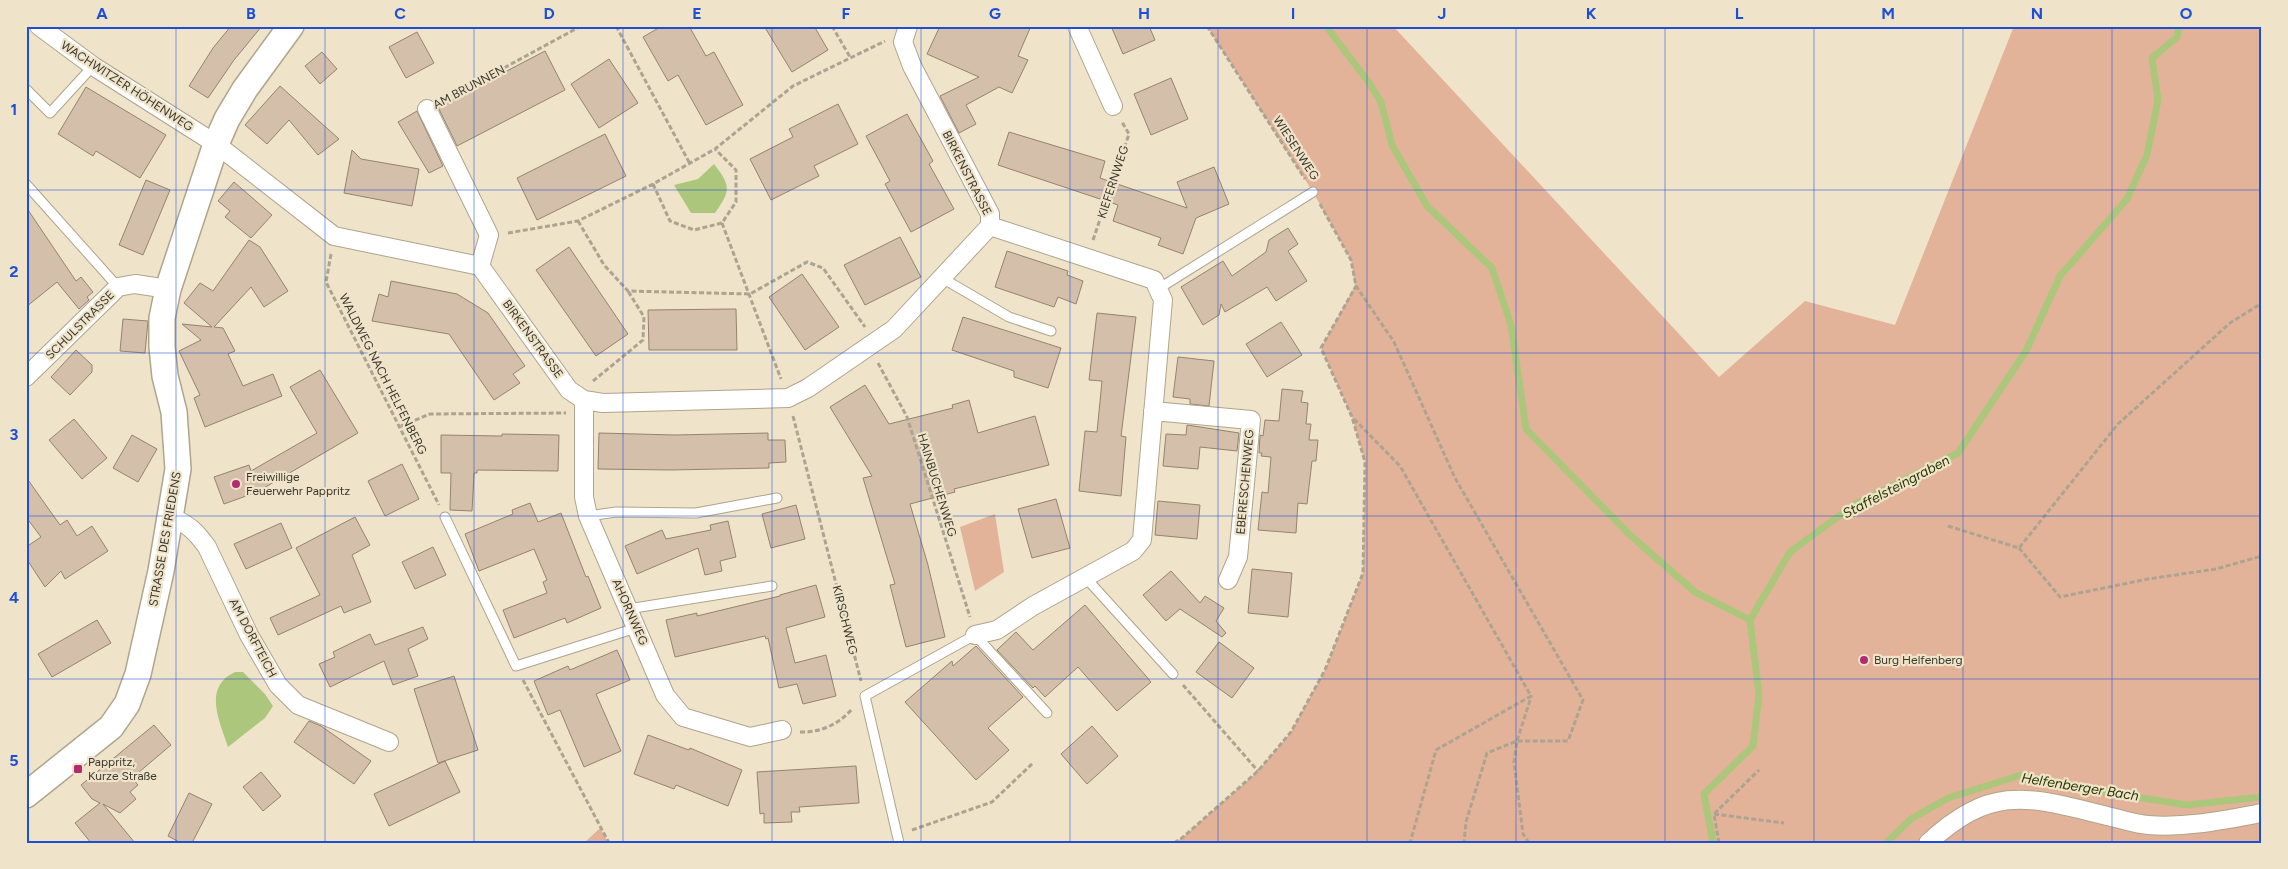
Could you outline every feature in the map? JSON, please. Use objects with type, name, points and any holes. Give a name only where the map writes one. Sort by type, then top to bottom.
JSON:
[{"type":"street","name":"WACHWITZER HÖHENWEG","points":[[39,26],[93,66],[216,144]]},
{"type":"street","name":"STRASSE DES FRIEDENS","points":[[26,795],[112,727],[127,704],[138,674],[172,518],[178,469],[178,450],[162,347],[162,318],[168,289],[216,144],[227,119],[245,89],[291,26]]},
{"type":"street","points":[[1077,26],[1113,106]]},
{"type":"street","name":"BIRKENSTRASSE","points":[[480,266],[569,390],[584,406],[602,403],[788,398],[808,388],[894,329],[990,226],[990,214],[912,66],[906,34]]},
{"type":"street","name":"AM BRUNNEN","points":[[427,109],[489,236]]},
{"type":"street","points":[[216,144],[334,236],[480,266],[489,236]]},
{"type":"street","points":[[975,635],[997,630],[1033,606],[1133,551],[1142,540],[1163,300],[1154,280],[990,226]]},
{"type":"street","name":"SCHULSTRASSE","points":[[26,377],[118,287],[135,284],[168,289]]},
{"type":"street","name":"AHORNWEG","points":[[584,406],[584,497],[588,516],[665,695],[683,717],[750,737],[782,730]]},
{"type":"street","name":"EBERESCHENWEG","points":[[1153,411],[1251,420],[1238,557],[1228,580]]},
{"type":"street","name":"AM DORFTEICH","points":[[172,518],[184,522],[199,535],[207,547],[249,636],[278,685],[298,705],[389,742]]},
{"type":"street","points":[[1928,843],[1965,812],[2001,800],[2039,800],[2147,825],[2195,826],[2262,813]]},
{"type":"lane","points":[[26,89],[50,114],[93,66]]},
{"type":"lane","points":[[26,184],[118,287]]},
{"type":"lane","points":[[1158,289],[1313,192]]},
{"type":"lane","points":[[942,278],[1009,317],[1051,331]]},
{"type":"lane","points":[[588,516],[616,512],[696,513],[777,498]]},
{"type":"lane","points":[[445,517],[516,666],[636,628]]},
{"type":"lane","points":[[1086,578],[1173,674]]},
{"type":"lane","points":[[628,609],[772,586]]},
{"type":"lane","points":[[898,839],[865,696],[975,635],[1047,713]]},
{"type":"path","name":"AM BRUNNEN","points":[[427,109],[581,26]]},
{"type":"path","points":[[616,26],[690,162]]},
{"type":"path","points":[[832,26],[850,57]]},
{"type":"path","name":"WIESENWEG","points":[[1207,26],[1313,192],[1351,260],[1356,286]]},
{"type":"path","points":[[489,236],[578,222],[653,184],[715,149],[793,86],[882,41],[906,34]]},
{"type":"path","name":"KIEFERNWEG","points":[[1088,258],[1128,134],[1113,106]]},
{"type":"path","points":[[653,184],[670,221],[694,230],[722,223],[736,202],[736,170],[715,149]]},
{"type":"path","points":[[401,426],[430,414],[584,406],[586,387],[643,340],[644,317],[628,291],[604,265],[578,222]]},
{"type":"path","name":"KIRSCHWEG","points":[[722,223],[788,398],[865,696]]},
{"type":"path","name":"WALDWEG NACH HELFENBERG","points":[[334,236],[326,282],[401,426],[445,517]]},
{"type":"path","points":[[628,291],[750,294],[807,262],[823,268],[872,344]]},
{"type":"path","points":[[1174,843],[1258,771],[1291,732],[1325,670],[1363,573],[1364,462],[1352,417],[1321,348],[1356,286],[1394,342],[1455,478],[1582,700],[1568,741],[1518,741],[1487,753],[1466,822],[1464,843]]},
{"type":"path","points":[[2019,548],[2118,424],[2230,323],[2262,303]]},
{"type":"path","name":"HAINBUCHENWEG","points":[[872,344],[907,418],[975,635]]},
{"type":"path","points":[[1352,417],[1400,466],[1531,696],[1514,762],[1523,834],[1529,843]]},
{"type":"path","points":[[1948,526],[2019,548],[2060,597],[2148,579],[2216,570],[2262,556]]},
{"type":"path","points":[[516,666],[609,843]]},
{"type":"path","points":[[1173,674],[1258,771]]},
{"type":"path","points":[[782,730],[812,733],[842,720],[865,696]]},
{"type":"path","points":[[1410,843],[1436,750],[1531,696]]},
{"type":"path","points":[[898,839],[992,802],[1033,763]]},
{"type":"path","points":[[1714,814],[1759,770]]},
{"type":"path","points":[[1714,814],[1784,823]]},
{"type":"path","points":[[1714,814],[1719,843]]},
{"type":"shaded area","points":[[1207,26],[1393,26],[1719,377],[1805,301],[1895,325],[2014,26],[2262,26],[2262,843],[1174,843],[1258,771],[1291,732],[1325,670],[1363,573],[1365,462],[1352,417],[1321,348],[1355,286],[1351,260],[1313,192]]},
{"type":"shaded area","points":[[714,164],[726,183],[727,188],[724,199],[715,213],[691,213],[674,185],[698,179]]},
{"type":"shaded area","points":[[995,514],[1004,572],[975,591],[960,527]]},
{"type":"shaded area","points":[[235,672],[243,672],[265,694],[273,706],[265,718],[228,747],[218,716],[216,696],[219,687],[225,679]]},
{"type":"shaded area","points":[[600,828],[609,843],[584,843]]},
{"type":"building","points":[[231,26],[262,26],[234,60],[208,98],[189,86],[213,48]]},
{"type":"building","points":[[662,26],[689,26],[706,56],[714,52],[743,105],[706,125],[678,75],[668,81],[643,37]]},
{"type":"building","points":[[764,26],[814,26],[828,50],[792,72]]},
{"type":"building","points":[[940,26],[1031,26],[1018,56],[1028,60],[1012,93],[999,87],[966,105],[976,124],[959,133],[940,96],[979,77],[927,54]]},
{"type":"building","points":[[1111,26],[1149,26],[1155,40],[1123,54]]},
{"type":"building","points":[[417,32],[434,63],[406,78],[389,47]]},
{"type":"building","points":[[545,51],[565,90],[457,146],[438,107]]},
{"type":"building","points":[[322,52],[337,69],[320,84],[305,66]]},
{"type":"building","points":[[609,59],[638,103],[599,128],[571,84]]},
{"type":"building","points":[[1171,78],[1188,119],[1151,135],[1134,94]]},
{"type":"building","points":[[280,86],[339,139],[318,155],[289,120],[267,144],[245,125]]},
{"type":"building","points":[[86,87],[166,135],[140,178],[96,151],[93,156],[58,134]]},
{"type":"building","points":[[838,104],[858,144],[814,166],[819,176],[771,200],[750,159],[793,137],[789,129]]},
{"type":"building","points":[[417,111],[443,166],[429,173],[398,122]]},
{"type":"building","points":[[907,114],[933,161],[929,164],[954,209],[911,232],[885,184],[890,181],[866,136]]},
{"type":"building","points":[[1009,132],[1105,161],[1100,178],[1187,208],[1177,182],[1214,167],[1229,204],[1196,218],[1183,254],[1158,245],[1161,238],[1113,221],[1118,205],[998,165]]},
{"type":"building","points":[[605,134],[626,176],[537,220],[517,178]]},
{"type":"building","points":[[352,150],[361,159],[419,169],[412,206],[344,193]]},
{"type":"building","points":[[146,180],[170,190],[143,255],[119,245]]},
{"type":"building","points":[[234,182],[272,215],[251,238],[225,217],[230,211],[218,201]]},
{"type":"building","points":[[26,207],[76,281],[81,277],[93,292],[87,297],[89,300],[79,309],[57,282],[26,307]]},
{"type":"building","points":[[1288,228],[1298,244],[1288,251],[1307,281],[1276,301],[1267,287],[1225,312],[1221,304],[1219,315],[1203,325],[1181,287],[1223,261],[1232,276],[1266,252],[1269,240]]},
{"type":"building","points":[[900,237],[921,277],[865,305],[844,265]]},
{"type":"building","points":[[249,240],[260,247],[288,291],[264,307],[251,287],[214,327],[223,328],[235,351],[228,354],[243,386],[273,374],[282,396],[205,427],[194,398],[200,395],[179,351],[201,340],[182,324],[212,327],[184,303],[200,283],[213,291]]},
{"type":"building","points":[[569,247],[628,334],[596,356],[536,270]]},
{"type":"building","points":[[1007,251],[1068,271],[1067,275],[1083,281],[1076,304],[1058,297],[1054,307],[995,287]]},
{"type":"building","points":[[802,274],[839,327],[805,350],[769,297]]},
{"type":"building","points":[[391,281],[457,294],[488,313],[525,366],[513,374],[520,383],[494,400],[449,334],[372,321],[379,294],[388,297]]},
{"type":"building","points":[[736,309],[737,350],[649,350],[648,310]]},
{"type":"building","points":[[1097,313],[1136,317],[1121,436],[1126,437],[1121,496],[1079,491],[1085,431],[1097,432],[1102,381],[1089,380]]},
{"type":"building","points":[[963,317],[1061,348],[1048,388],[1014,377],[1014,371],[952,350]]},
{"type":"building","points":[[123,319],[148,321],[145,353],[120,351]]},
{"type":"building","points":[[1281,322],[1302,355],[1267,377],[1246,344]]},
{"type":"building","points":[[76,350],[92,365],[92,372],[70,395],[51,377]]},
{"type":"building","points":[[1178,357],[1214,361],[1209,406],[1190,404],[1190,399],[1173,397]]},
{"type":"building","points":[[320,370],[358,433],[257,492],[224,504],[214,477],[249,465],[251,471],[317,433],[290,387]]},
{"type":"building","points":[[865,385],[889,424],[953,408],[952,405],[969,400],[978,433],[1035,416],[1049,465],[954,489],[955,492],[910,504],[928,565],[945,637],[906,647],[890,585],[895,584],[863,478],[872,476],[830,407]]},
{"type":"building","points":[[1282,389],[1303,391],[1301,402],[1308,403],[1306,424],[1311,424],[1309,440],[1318,440],[1316,461],[1312,461],[1307,504],[1298,503],[1296,533],[1258,530],[1262,492],[1268,493],[1271,457],[1261,456],[1262,453],[1259,453],[1260,435],[1263,436],[1265,420],[1279,421]]},
{"type":"building","points":[[74,419],[107,458],[82,479],[49,440]]},
{"type":"building","points":[[1187,425],[1239,433],[1237,451],[1200,447],[1198,469],[1163,466],[1166,434],[1186,435]]},
{"type":"building","points":[[599,433],[675,435],[768,433],[768,440],[785,440],[786,462],[769,463],[769,468],[598,469]]},
{"type":"building","points":[[502,434],[559,435],[558,471],[477,470],[477,473],[474,473],[472,511],[450,510],[451,473],[441,473],[441,435],[502,436]]},
{"type":"building","points":[[132,435],[157,449],[138,482],[113,468]]},
{"type":"building","points":[[402,464],[419,499],[385,516],[368,481]]},
{"type":"building","points":[[26,477],[60,525],[67,520],[77,536],[92,526],[108,551],[65,579],[61,571],[45,587],[26,558],[26,547],[41,537],[26,517]]},
{"type":"building","points":[[1056,499],[1070,548],[1032,558],[1018,509]]},
{"type":"building","points":[[1158,501],[1200,505],[1197,539],[1155,535]]},
{"type":"building","points":[[530,503],[538,522],[561,513],[586,577],[588,576],[601,608],[567,623],[565,618],[514,638],[503,610],[547,593],[543,582],[547,580],[534,549],[479,571],[465,534],[513,514],[512,510]]},
{"type":"building","points":[[796,505],[805,539],[771,548],[762,514]]},
{"type":"building","points":[[355,517],[370,545],[352,555],[371,602],[344,613],[341,606],[278,635],[270,618],[320,595],[296,548]]},
{"type":"building","points":[[728,521],[736,557],[720,561],[722,571],[705,575],[698,548],[637,574],[625,546],[662,530],[666,539],[711,530],[710,525]]},
{"type":"building","points":[[281,523],[292,548],[246,569],[234,544]]},
{"type":"building","points":[[433,547],[446,575],[415,589],[402,562]]},
{"type":"building","points":[[1252,569],[1292,573],[1288,617],[1248,613]]},
{"type":"building","points":[[1171,571],[1200,603],[1205,596],[1224,608],[1216,621],[1226,633],[1222,637],[1180,609],[1166,621],[1143,595]]},
{"type":"building","points":[[816,585],[825,617],[786,628],[795,663],[826,655],[836,696],[803,704],[797,684],[779,688],[768,638],[766,639],[765,636],[675,657],[666,620],[697,613],[697,616],[780,596]]},
{"type":"building","points":[[1085,605],[1151,682],[1117,711],[1078,667],[1045,697],[1035,686],[1033,688],[997,650],[1016,632],[1033,650]]},
{"type":"building","points":[[97,620],[111,643],[52,677],[38,654]]},
{"type":"building","points":[[423,627],[428,639],[408,649],[418,676],[393,685],[384,661],[330,687],[319,664],[335,657],[333,652],[370,634],[375,645]]},
{"type":"building","points":[[1219,642],[1254,668],[1232,698],[1196,672]]},
{"type":"building","points":[[976,646],[1023,697],[988,728],[1009,750],[976,780],[905,702],[952,661],[953,666]]},
{"type":"building","points":[[617,650],[630,680],[596,694],[621,751],[584,767],[560,710],[548,715],[534,681],[568,666],[570,670]]},
{"type":"building","points":[[454,676],[478,750],[438,763],[414,689]]},
{"type":"building","points":[[309,721],[321,726],[371,761],[354,784],[294,742]]},
{"type":"building","points":[[154,725],[171,745],[132,778],[138,785],[130,792],[136,799],[120,813],[103,804],[135,843],[91,843],[75,823],[100,803],[92,799],[81,785]]},
{"type":"building","points":[[1092,726],[1118,756],[1087,784],[1061,754]]},
{"type":"building","points":[[648,735],[689,750],[690,748],[742,770],[728,806],[676,785],[674,789],[634,774]]},
{"type":"building","points":[[445,761],[460,792],[389,826],[374,794]]},
{"type":"building","points":[[856,766],[859,803],[799,807],[800,812],[791,812],[792,822],[764,823],[764,813],[760,814],[757,772]]},
{"type":"building","points":[[261,772],[281,796],[263,811],[243,787]]},
{"type":"building","points":[[189,793],[212,804],[192,843],[181,843],[168,836]]},
{"type":"waterway","points":[[1326,26],[1370,84],[1381,102],[1392,145],[1427,206],[1492,268],[1511,325],[1526,429],[1630,535],[1695,592],[1750,620]]},
{"type":"waterway","name":"Staffelsteingraben","points":[[1713,843],[1704,794],[1753,746],[1759,695],[1750,620],[1790,552],[1854,505],[1958,453],[2026,351],[2060,276],[2127,199],[2147,155],[2158,100],[2152,58],[2177,37],[2179,26]]},
{"type":"waterway","name":"Helfenberger Bach","points":[[1886,843],[1911,819],[1948,798],[2021,775],[2104,792],[2187,805],[2262,797]]},
{"type":"place","name":"Freiwillige Feuerwehr Pappritz","points":[[236,484]]},
{"type":"place","name":"Burg Helfenberg","points":[[1864,660]]},
{"type":"place","name":"Pappritz, Kurze Straße","points":[[78,769]]}]
